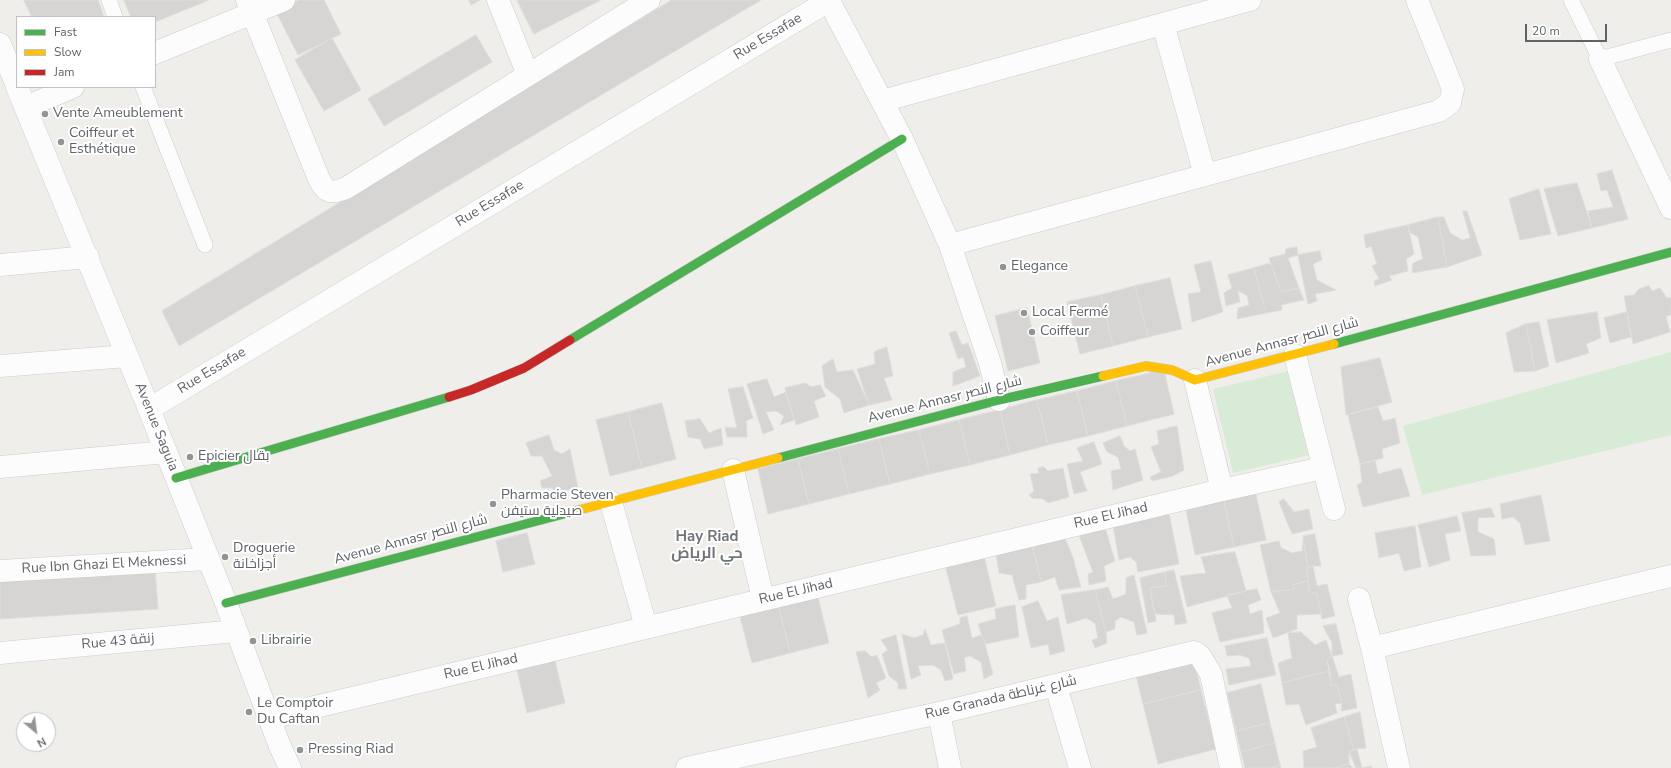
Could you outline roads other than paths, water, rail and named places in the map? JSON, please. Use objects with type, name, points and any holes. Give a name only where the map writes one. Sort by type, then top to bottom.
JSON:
[{"type":"street","points":[[156,53],[249,7],[284,0]]},
{"type":"street","points":[[498,0],[528,75]]},
{"type":"street","points":[[249,7],[319,178],[324,188],[330,191],[338,191],[346,188],[649,0]]},
{"type":"street","points":[[830,0],[902,139],[950,245],[990,363],[999,400]]},
{"type":"street","name":"Rue Essafae","points":[[149,408],[830,0]]},
{"type":"street","points":[[882,101],[1250,0]]},
{"type":"street","points":[[950,245],[1439,110],[1450,102],[1453,89],[1417,0]]},
{"type":"street","points":[[1163,24],[1205,175]]},
{"type":"street","name":"Avenue Saguia","points":[[0,44],[16,84]]},
{"type":"street","points":[[1600,59],[1671,208]]},
{"type":"street","points":[[0,89],[16,87]]},
{"type":"street","name":"Avenue Saguia","points":[[17,88],[149,408],[226,603],[278,744],[290,768]]},
{"type":"street","points":[[26,107],[71,88]]},
{"type":"street","points":[[176,478],[471,390],[524,368],[902,139]]},
{"type":"street","name":"Avenue Annasr شارع النصر","points":[[226,603],[999,400],[1146,366],[1161,366],[1195,380],[1295,355],[1671,252]]},
{"type":"street","points":[[0,265],[88,257]]},
{"type":"street","points":[[1295,355],[1334,509]]},
{"type":"street","points":[[0,366],[127,356]]},
{"type":"street","points":[[1195,380],[1222,490]]},
{"type":"street","points":[[0,467],[166,452]]},
{"type":"street","name":"Rue El Jihad","points":[[269,718],[1222,490],[1323,468]]},
{"type":"street","points":[[733,470],[763,599]]},
{"type":"street","points":[[611,502],[646,628]]},
{"type":"street","name":"Rue Ibn Ghazi El Meknessi","points":[[0,571],[208,559]]},
{"type":"street","points":[[1372,648],[1671,576]]},
{"type":"street","points":[[1359,599],[1372,648],[1399,768]]},
{"type":"street","name":"Rue زنقة 43","points":[[0,653],[236,631]]},
{"type":"street","name":"Rue Granada شارع غرناطة","points":[[687,768],[939,713],[1194,652],[1200,656],[1211,674],[1231,768]]},
{"type":"street","points":[[1056,686],[1080,768]]},
{"type":"street","points":[[939,713],[950,768]]},
{"type":"lane","points":[[109,0],[115,16]]},
{"type":"lane","points":[[1570,0],[1600,59],[1671,40]]},
{"type":"lane","points":[[143,88],[205,245]]},
{"type":"place","name":"Vente Ameublement","points":[[45,114]]},
{"type":"place","name":"Coiffeur et Esthétique","points":[[61,142]]},
{"type":"place","name":"Elegance","points":[[1003,267]]},
{"type":"place","name":"Local Fermé","points":[[1024,313]]},
{"type":"place","name":"Coiffeur","points":[[1032,332]]},
{"type":"place","name":"Epicier بقال","points":[[190,457]]},
{"type":"place","name":"Pharmacie Steven صيدلية ستيفن","points":[[493,504]]},
{"type":"place","name":"Droguerie أجزاخانة","points":[[225,557]]},
{"type":"place","name":"Librairie","points":[[253,641]]},
{"type":"place","name":"Le Comptoir Du Caftan","points":[[249,712]]},
{"type":"place","name":"Pressing Riad","points":[[300,750]]},
{"type":"district","name":"Hay Riad حي الرياض","points":[[707,546]]}]
